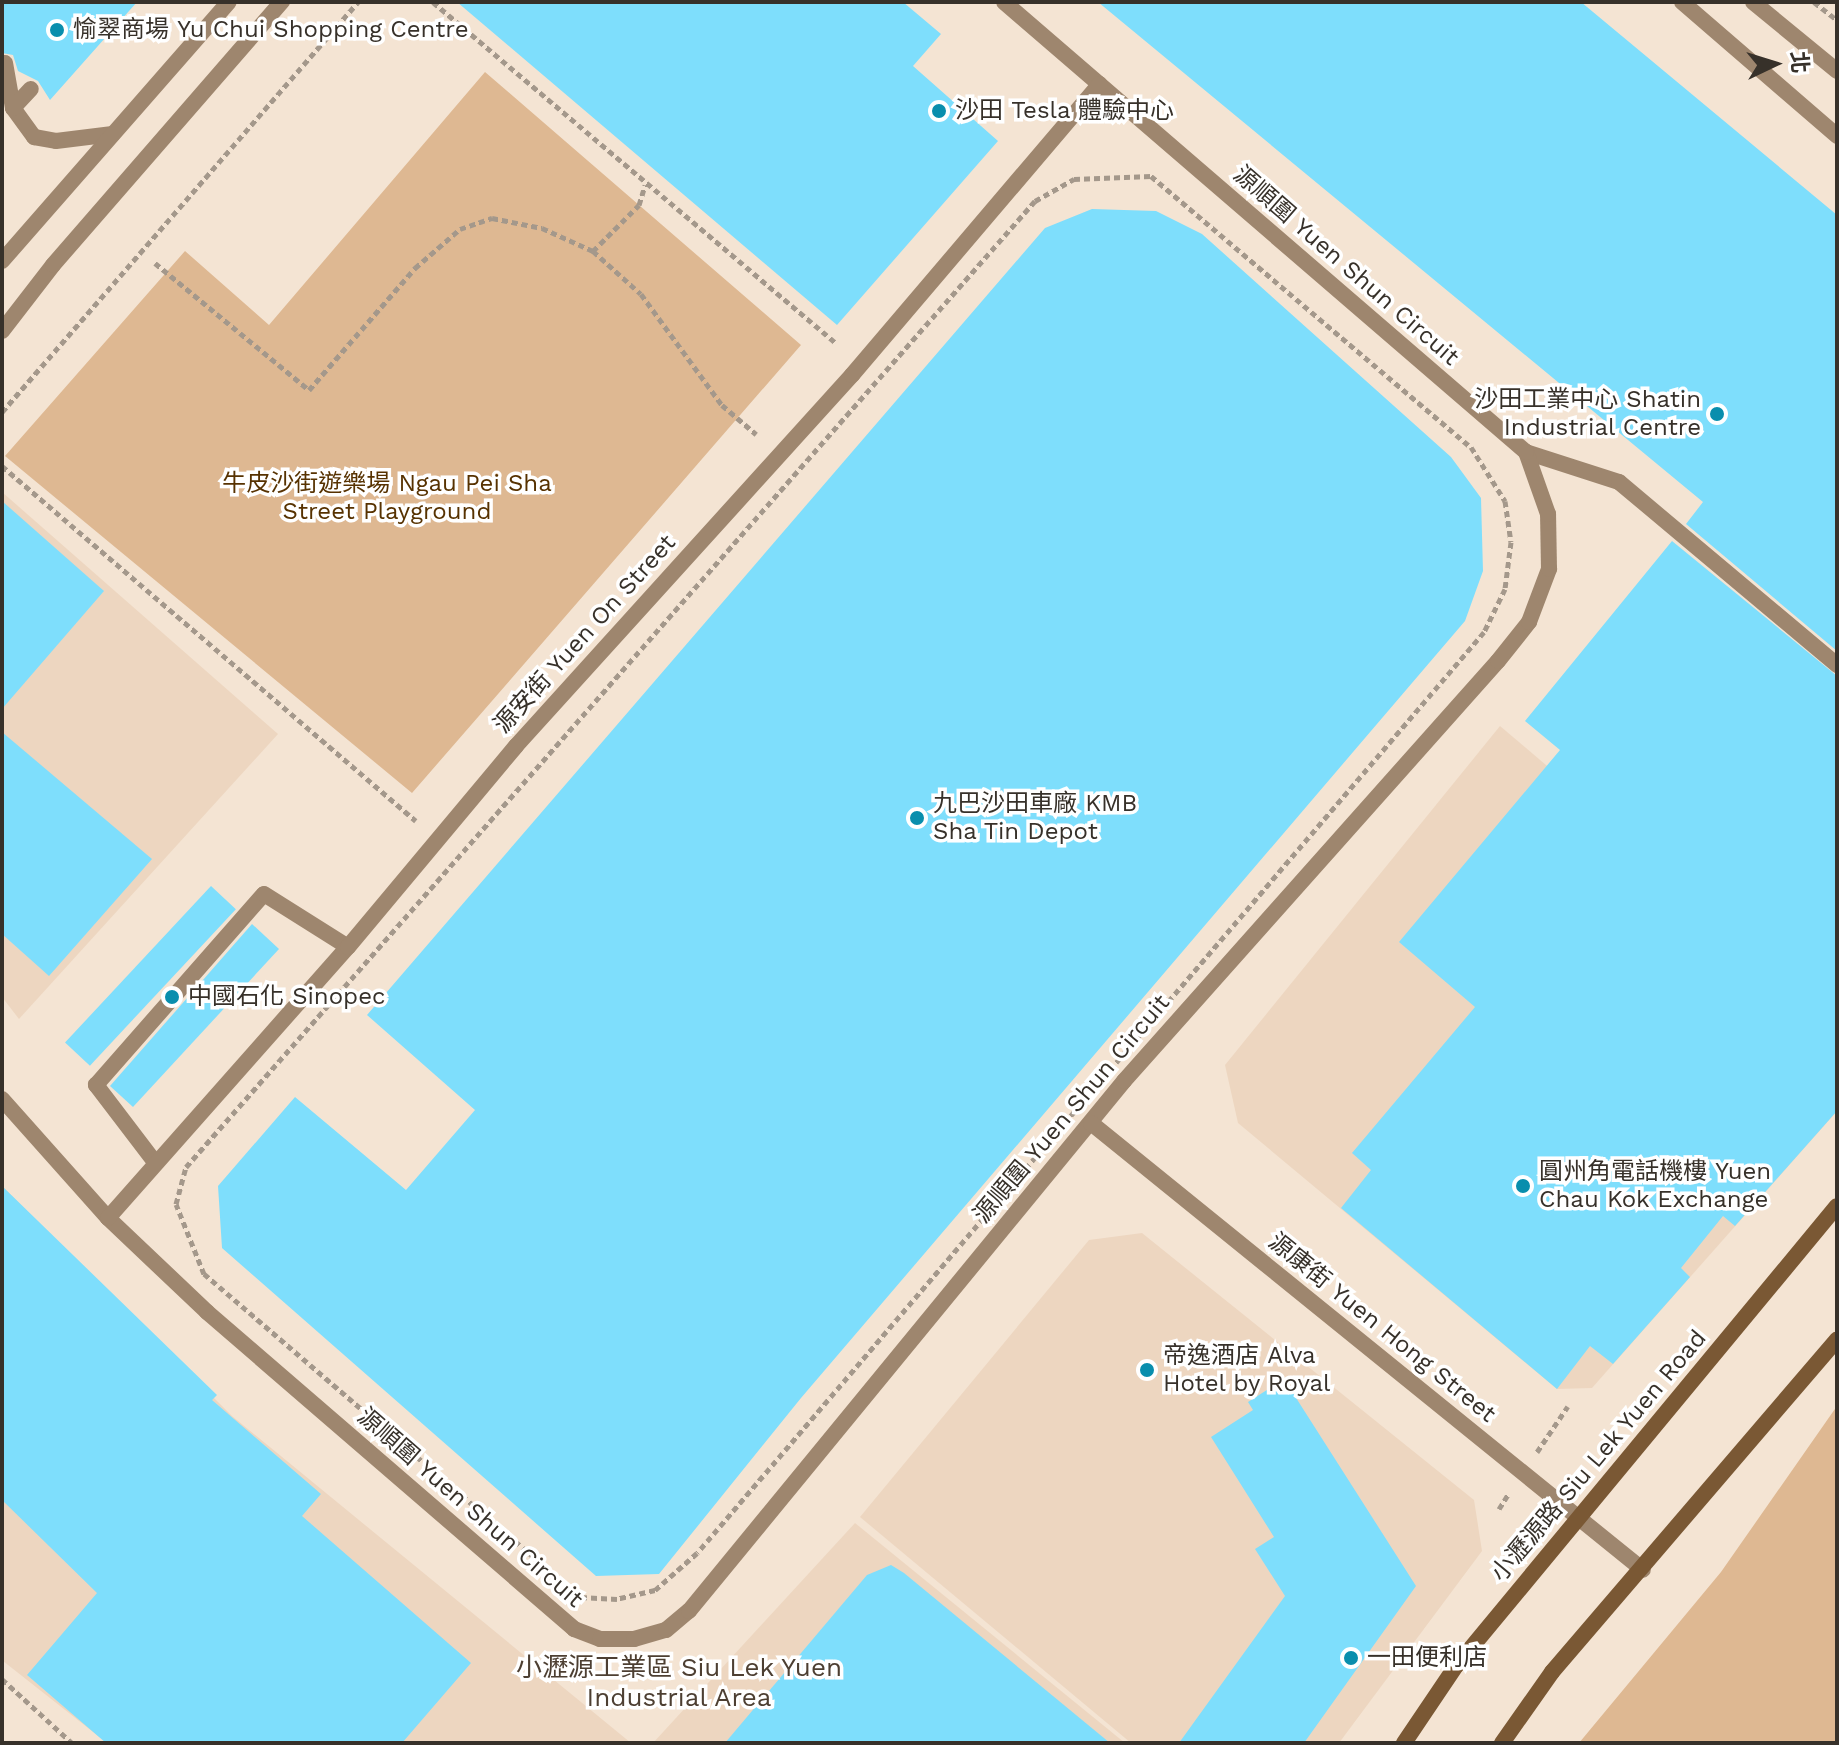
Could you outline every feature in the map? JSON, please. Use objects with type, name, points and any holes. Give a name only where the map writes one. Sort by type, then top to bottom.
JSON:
[{"type":"main road","name":"小瀝源路 Siu Lek Yuen Road","points":[[1404,1743],[1456,1666],[1837,1206]]},
{"type":"main road","points":[[1502,1743],[1552,1672],[1643,1570],[1837,1339]]},
{"type":"street","points":[[2,261],[229,2]]},
{"type":"street","points":[[2,331],[53,265],[282,2]]},
{"type":"street","name":"源順圍 Yuen Shun Circuit","points":[[2,1099],[108,1218],[207,1312],[554,1613],[600,1639],[634,1639],[666,1630],[689,1611],[1091,1123],[1529,622],[1546,581],[1552,536],[1543,488],[1526,452],[1004,2]]},
{"type":"street","points":[[1682,2],[1837,136]]},
{"type":"street","points":[[1753,2],[1837,71]]},
{"type":"street","points":[[5,63],[13,108],[25,129],[42,140],[113,134]]},
{"type":"street","name":"源安街 Yuen On Street","points":[[108,1218],[154,1161],[348,947],[516,746],[852,375],[1100,84]]},
{"type":"street","points":[[13,108],[31,89]]},
{"type":"street","points":[[1526,452],[1619,482],[1837,665]]},
{"type":"street","points":[[154,1161],[96,1085],[264,894],[348,947]]},
{"type":"street","name":"源康街 Yuen Hong Street","points":[[1091,1123],[1643,1570]]},
{"type":"path","points":[[2,412],[358,2]]},
{"type":"path","points":[[433,2],[645,185],[836,343]]},
{"type":"path","points":[[1814,2],[1837,20]]},
{"type":"path","points":[[1151,176],[1471,447],[1505,501],[1511,542],[1505,589],[1484,632],[697,1553],[655,1590],[617,1599],[580,1597],[204,1274],[176,1204],[186,1167],[1017,220],[1035,201],[1074,179],[1151,176]]},
{"type":"path","points":[[593,251],[639,205],[645,185]]},
{"type":"path","points":[[155,263],[309,390],[415,268],[460,229],[492,218],[542,228],[593,251],[641,294],[722,405],[756,434]]},
{"type":"path","points":[[2,466],[416,821]]},
{"type":"path","points":[[2,1679],[72,1743]]},
{"type":"shaded area","points":[[2,492],[278,734],[19,1019],[2,997]]},
{"type":"shaded area","points":[[1500,726],[1837,1012],[1837,1111],[1592,1388],[1557,1389],[1238,1123],[1225,1065]]},
{"type":"shaded area","points":[[2,1186],[232,1416],[631,1743],[107,1743],[3,1661]]},
{"type":"shaded area","name":"帝逸酒店 Alva Hotel by Royal","points":[[1142,1233],[1474,1500],[1482,1551],[1339,1743],[1131,1743],[860,1517],[1089,1240]]},
{"type":"shaded area","points":[[855,1523],[1125,1743],[653,1743]]},
{"type":"green space","name":"牛皮沙街遊樂場 Ngau Pei Sha Street Playground","points":[[485,72],[801,345],[412,793],[5,456],[185,251],[269,325]]},
{"type":"green space","points":[[1837,1406],[1837,1743],[1579,1743],[1721,1572]]},
{"type":"building","name":"愉翠商場 Yu Chui Shopping Centre","points":[[2,2],[137,2],[50,100],[38,81],[18,71],[13,55],[2,53]]},
{"type":"building","points":[[457,2],[903,2],[941,34],[913,66],[998,141],[837,325]]},
{"type":"building","name":"沙田工業中心 Shatin Industrial Centre","points":[[1098,2],[1581,2],[1837,215],[1837,651],[1686,524],[1703,502]]},
{"type":"building","name":"九巴沙田車廠 KMB Sha Tin Depot","points":[[1092,209],[1156,211],[1202,234],[1451,457],[1481,498],[1483,571],[1465,621],[801,1398],[659,1574],[596,1576],[222,1248],[218,1186],[295,1097],[406,1190],[475,1110],[367,1015],[1045,228]]},
{"type":"building","points":[[2,501],[104,591],[2,709]]},
{"type":"building","points":[[1672,541],[1837,676],[1837,1111],[1735,1226],[1723,1216],[1681,1268],[1690,1277],[1613,1364],[1590,1346],[1557,1389],[1341,1208],[1371,1170],[1352,1153],[1475,1007],[1399,942],[1560,750],[1525,721]]},
{"type":"building","points":[[2,732],[152,859],[49,976],[2,934]]},
{"type":"building","points":[[211,886],[236,909],[90,1066],[65,1043]]},
{"type":"building","points":[[252,924],[279,949],[133,1107],[110,1086]]},
{"type":"building","points":[[2,1186],[217,1395],[212,1400],[321,1494],[302,1516],[471,1663],[402,1743],[106,1743],[27,1675],[97,1593],[2,1500]]},
{"type":"building","points":[[1284,1379],[1416,1586],[1304,1743],[1179,1743],[1285,1596],[1255,1549],[1274,1537],[1211,1437],[1253,1410],[1248,1402]]},
{"type":"building","points":[[891,1565],[1110,1743],[725,1743],[867,1575]]},
{"type":"place","name":"愉翠商場 Yu Chui Shopping Centre","points":[[57,30]]},
{"type":"place","name":"沙田 Tesla 體驗中心","points":[[939,111]]},
{"type":"place","name":"沙田工業中心 Shatin Industrial Centre","points":[[1717,414]]},
{"type":"place","name":"九巴沙田車廠 KMB Sha Tin Depot","points":[[917,818]]},
{"type":"place","name":"中國石化 Sinopec","points":[[172,997]]},
{"type":"place","name":"圓州角電話機樓 Yuen Chau Kok Exchange","points":[[1523,1186]]},
{"type":"place","name":"帝逸酒店 Alva Hotel by Royal","points":[[1147,1370]]},
{"type":"place","name":"一田便利店","points":[[1351,1658]]},
{"type":"district","name":"小瀝源工業區 Siu Lek Yuen Industrial Area","points":[[679,1683]]}]
